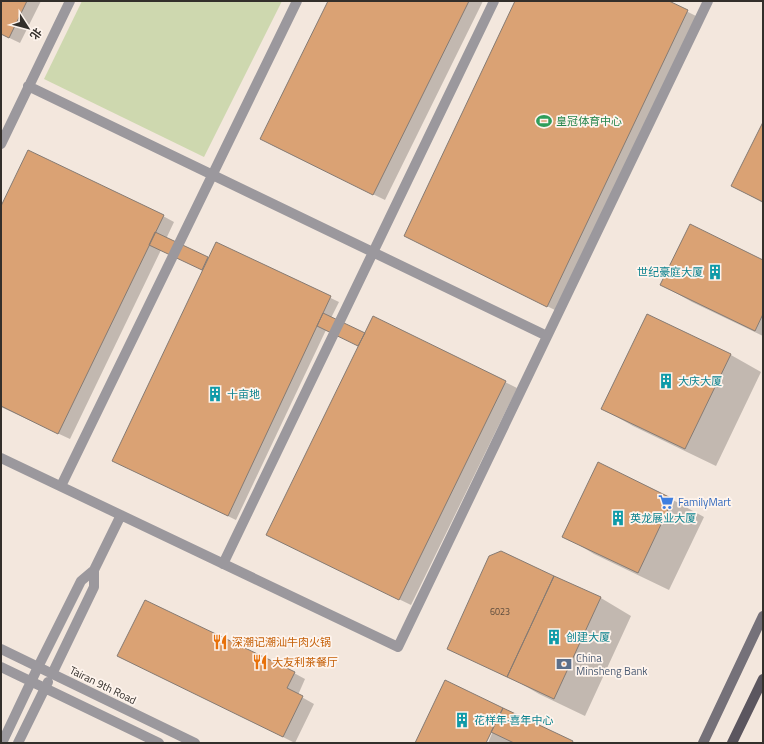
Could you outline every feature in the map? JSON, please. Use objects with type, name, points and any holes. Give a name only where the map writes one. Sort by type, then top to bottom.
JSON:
[{"type":"main road","points":[[703,743],[763,616]]},
{"type":"main road","points":[[732,743],[763,679]]},
{"type":"street","points":[[1,144],[70,1]]},
{"type":"street","points":[[61,486],[297,1]]},
{"type":"street","points":[[223,564],[494,1]]},
{"type":"street","points":[[1,458],[398,648],[708,1]]},
{"type":"street","points":[[28,86],[547,336]]},
{"type":"street","points":[[18,743],[94,587],[94,570],[121,515]]},
{"type":"street","points":[[2,743],[81,580],[94,570]]},
{"type":"street","name":"Tairan 9th Road","points":[[1,649],[195,743]]},
{"type":"street","points":[[1,667],[159,743]]},
{"type":"green space","points":[[82,1],[282,1],[204,157],[44,79]]},
{"type":"building","points":[[1,1],[27,1],[9,38],[1,34]]},
{"type":"building","points":[[328,1],[469,1],[373,195],[260,139]]},
{"type":"building","name":"皇冠体育中心","points":[[515,1],[669,1],[688,10],[547,307],[404,236]]},
{"type":"building","points":[[763,122],[763,202],[731,186]]},
{"type":"building","points":[[28,150],[164,215],[58,434],[1,406],[1,206]]},
{"type":"building","name":"世纪豪庭大厦","points":[[690,224],[763,260],[763,314],[755,331],[660,285]]},
{"type":"building","points":[[155,232],[208,257],[202,270],[149,245]]},
{"type":"building","name":"十亩地","points":[[216,242],[331,296],[228,516],[112,461]]},
{"type":"building","points":[[323,313],[365,333],[358,346],[317,326]]},
{"type":"building","name":"大庆大厦","points":[[647,314],[731,354],[685,449],[601,409]]},
{"type":"building","points":[[373,316],[506,381],[399,600],[266,535]]},
{"type":"building","name":"英龙展业大厦","points":[[598,462],[673,499],[638,573],[562,537]]},
{"type":"building","points":[[501,551],[554,576],[507,677],[447,649],[489,556]]},
{"type":"building","name":"创建大厦","points":[[554,576],[601,597],[554,699],[507,677]]},
{"type":"building","points":[[145,600],[295,672],[287,688],[303,696],[283,737],[117,656]]},
{"type":"building","name":"花样年·喜年中心","points":[[445,680],[503,708],[486,743],[415,743]]},
{"type":"building","points":[[503,708],[573,741],[572,743],[514,743],[491,732]]},
{"type":"place","name":"皇冠体育中心","points":[[544,121]]},
{"type":"place","name":"世纪豪庭大厦","points":[[715,272]]},
{"type":"place","name":"大庆大厦","points":[[666,381]]},
{"type":"place","name":"十亩地","points":[[215,394]]},
{"type":"place","name":"FamilyMart","points":[[666,502]]},
{"type":"place","name":"英龙展业大厦","points":[[618,518]]},
{"type":"place","name":"创建大厦","points":[[554,637]]},
{"type":"place","name":"深潮记潮汕牛肉火锅","points":[[220,642]]},
{"type":"place","name":"大友利茶餐厅","points":[[260,662]]},
{"type":"place","name":"China Minsheng Bank","points":[[564,664]]},
{"type":"place","name":"花样年·喜年中心","points":[[462,720]]}]
